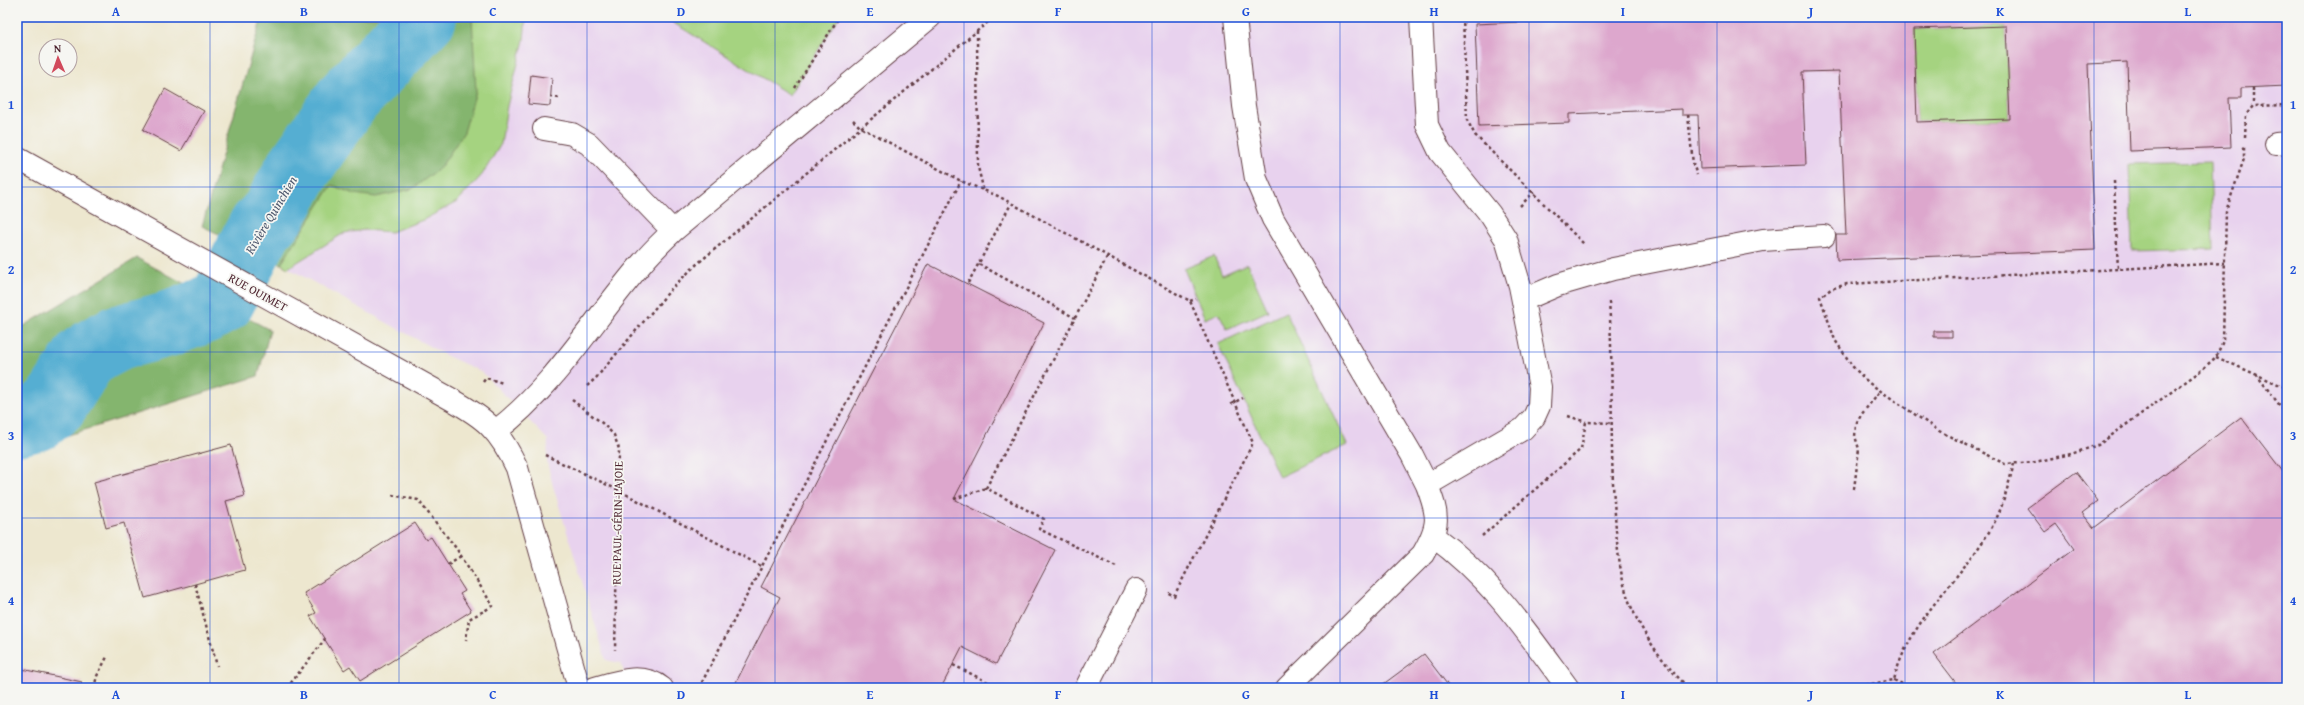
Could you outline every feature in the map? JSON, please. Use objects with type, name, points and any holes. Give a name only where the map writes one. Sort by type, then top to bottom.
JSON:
[{"type":"street","points":[[579,688],[517,468],[503,440],[496,431],[515,416],[550,380],[643,261],[673,231],[808,116],[930,17]]},
{"type":"street","points":[[1235,17],[1250,147],[1256,179],[1262,198],[1412,455],[1427,485],[1437,519],[1433,536],[1423,554],[1288,688]]},
{"type":"street","points":[[1422,17],[1427,125],[1440,152],[1490,214],[1506,239],[1523,300],[1540,387],[1539,406],[1534,418],[1523,429],[1427,485]]},
{"type":"street","points":[[544,129],[572,134],[589,144],[673,231]]},
{"type":"street","name":"RUE OUIMET","points":[[17,158],[468,408],[496,431]]},
{"type":"street","points":[[1523,300],[1571,281],[1613,269],[1763,240],[1824,236]]},
{"type":"street","points":[[1433,536],[1460,556],[1491,586],[1568,688]]},
{"type":"street","points":[[1086,688],[1139,584]]},
{"type":"street","points":[[595,688],[635,680],[646,680],[662,688]]},
{"type":"path","points":[[808,116],[790,95],[839,17]]},
{"type":"path","points":[[587,386],[596,378],[672,288],[696,264],[994,17]]},
{"type":"path","points":[[1463,17],[1467,120],[1475,135],[1534,192],[1588,248]]},
{"type":"path","points":[[977,31],[978,167],[984,192]]},
{"type":"path","points":[[2225,263],[1847,284],[1832,289],[1820,297],[1835,340],[1853,367],[1869,383],[1939,431],[2005,464],[2035,462],[2071,454],[2098,445],[2199,372],[2216,357],[2223,341],[2225,263],[2226,211],[2244,159],[2246,115],[2253,106],[2253,88]]},
{"type":"path","points":[[2253,106],[2287,105]]},
{"type":"path","points":[[1688,115],[1693,164],[1697,175]]},
{"type":"path","points":[[860,127],[961,181],[1011,204],[1190,301],[1254,443],[1174,596],[1139,584],[1039,529],[1044,519],[986,488]]},
{"type":"path","points":[[699,688],[961,181]]},
{"type":"path","points":[[2114,181],[2118,270]]},
{"type":"path","points":[[1524,203],[1534,192]]},
{"type":"path","points":[[968,284],[1011,204]]},
{"type":"path","points":[[954,499],[986,488],[1107,257]]},
{"type":"path","points":[[979,264],[1075,318]]},
{"type":"path","points":[[1190,301],[1196,299]]},
{"type":"path","points":[[1609,301],[1612,478],[1617,543],[1624,582],[1634,614],[1649,640],[1667,664],[1689,688]]},
{"type":"path","points":[[2216,357],[2287,388]]},
{"type":"path","points":[[2256,374],[2287,415]]},
{"type":"path","points":[[1854,489],[1859,449],[1855,436],[1856,425],[1861,415],[1880,391]]},
{"type":"path","points":[[1231,404],[1243,398]]},
{"type":"path","name":"RUE PAUL-GÉRIN-LAJOIE","points":[[574,401],[614,435],[619,449],[615,652]]},
{"type":"path","points":[[1481,537],[1581,449],[1586,422],[1611,423]]},
{"type":"path","points":[[544,454],[618,490],[761,566]]},
{"type":"path","points":[[1894,680],[1899,659],[1912,635],[1992,527],[2005,496],[2014,464]]},
{"type":"path","points":[[392,495],[418,500],[461,556],[493,606],[469,619],[466,640]]},
{"type":"path","points":[[448,564],[461,556]]},
{"type":"path","points":[[195,584],[217,666]]},
{"type":"path","points":[[287,688],[325,639]]},
{"type":"path","points":[[94,688],[96,676],[108,657]]},
{"type":"path","points":[[953,665],[1000,688]]},
{"type":"path","points":[[1848,688],[1894,680],[1911,688]]},
{"type":"shaded area","points":[[526,17],[2287,17],[2287,688],[629,688],[621,663],[606,660],[553,486],[547,462],[548,440],[482,372],[445,355],[288,268],[344,233],[365,230],[391,232],[501,144],[507,106],[524,40]]},
{"type":"green space","points":[[262,17],[472,17],[476,91],[464,132],[440,168],[412,189],[376,197],[354,194],[332,185],[281,264],[202,226]]},
{"type":"green space","points":[[472,17],[526,17],[524,40],[507,106],[501,144],[482,175],[457,202],[423,220],[391,232],[365,230],[344,233],[288,268],[281,264],[332,185],[354,194],[473,51]]},
{"type":"green space","points":[[664,17],[839,17],[790,95]]},
{"type":"green space","points":[[2006,26],[2010,119],[1917,122],[1914,29]]},
{"type":"green space","points":[[2210,162],[2213,249],[2132,251],[2129,164]]},
{"type":"green space","points":[[1214,256],[1222,275],[1247,264],[1268,311],[1227,329],[1219,313],[1205,319],[1184,269]]},
{"type":"green space","points":[[137,258],[270,330],[258,376],[17,451],[17,330]]},
{"type":"green space","points":[[1286,312],[1347,445],[1279,477],[1218,344]]},
{"type":"building","points":[[17,17],[23,17],[17,28]]},
{"type":"building","points":[[1520,17],[2287,17],[2287,86],[2241,88],[2241,98],[2229,98],[2231,147],[2130,151],[2127,62],[2088,64],[2095,250],[1837,260],[1836,235],[1846,235],[1839,71],[1802,72],[1806,165],[1700,169],[1698,115],[1682,115],[1682,109],[1569,114],[1569,123],[1479,126],[1475,24],[1520,22]],"holes":[[[2006,26],[2010,119],[1917,122],[1914,29]]]},
{"type":"building","points":[[531,75],[552,78],[550,106],[528,104]]},
{"type":"building","points":[[165,89],[204,111],[181,151],[143,130]]},
{"type":"building","points":[[928,264],[1044,323],[954,499],[1055,550],[996,664],[962,647],[941,688],[733,688],[780,597],[761,587]]},
{"type":"building","points":[[1934,331],[1952,331],[1952,337],[1934,337]]},
{"type":"building","points":[[2241,417],[2287,477],[2287,688],[1960,688],[1934,654],[2074,549],[2056,524],[2045,532],[2027,508],[2076,472],[2098,501],[2082,513],[2094,528]]},
{"type":"building","points":[[231,445],[245,496],[226,501],[245,570],[145,598],[124,523],[106,528],[94,482]]},
{"type":"building","points":[[415,523],[426,540],[431,537],[465,591],[460,594],[471,611],[360,681],[350,666],[344,670],[310,616],[316,613],[304,593]]},
{"type":"building","points":[[1424,654],[1450,688],[1378,688]]},
{"type":"building","points":[[17,668],[82,682],[80,688],[17,688]]},
{"type":"waterway","name":"Rivière Quinchien","points":[[17,423],[38,418],[55,404],[85,357],[99,348],[118,338],[168,324],[206,310],[222,301],[260,228],[275,211],[297,171],[348,98],[424,17]]}]
